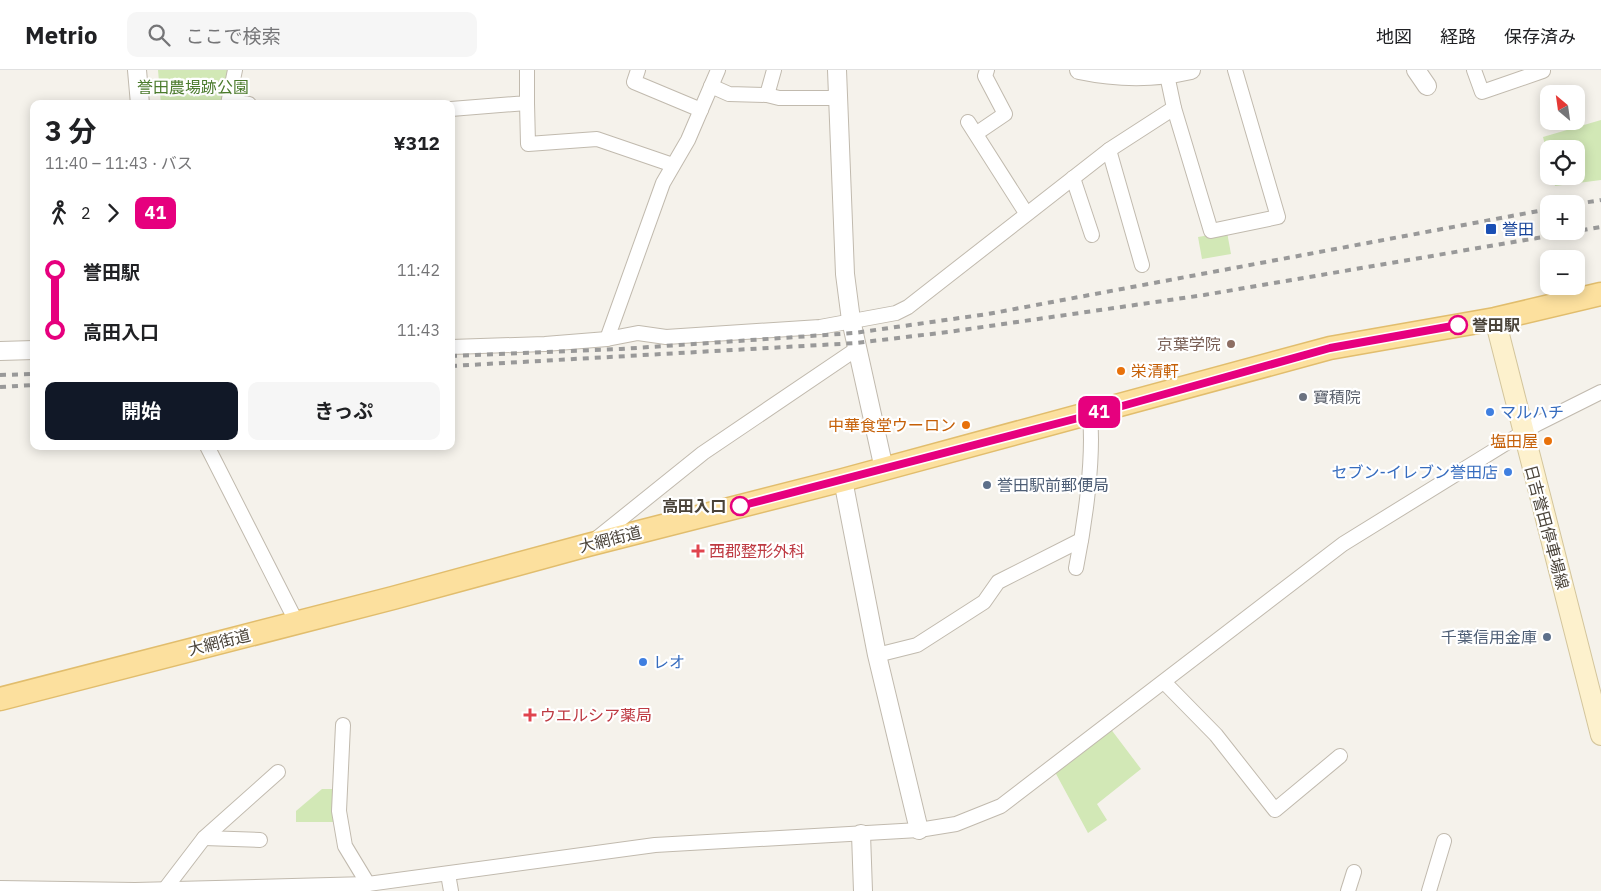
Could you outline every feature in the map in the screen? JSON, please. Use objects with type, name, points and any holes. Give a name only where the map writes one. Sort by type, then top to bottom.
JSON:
[{"type":"main road","name":"大網街道","points":[[0,699],[298,623],[588,545],[1090,415],[1330,348],[1495,318],[1601,294]]},
{"type":"main road","name":"日吉誉田停車場線","points":[[1495,318],[1601,735]]},
{"type":"street","points":[[136,70],[140,100]]},
{"type":"street","points":[[228,100],[235,70]]},
{"type":"street","points":[[527,70],[528,144],[597,139],[673,165]]},
{"type":"street","points":[[638,70],[634,82],[701,110]]},
{"type":"street","points":[[607,339],[663,183],[688,140],[718,70]]},
{"type":"street","points":[[767,95],[774,70]]},
{"type":"street","points":[[837,70],[845,274],[851,320],[884,469]]},
{"type":"street","points":[[987,70],[985,76],[1005,114],[972,128],[1026,212]]},
{"type":"street","points":[[1079,70],[1123,77],[1167,75],[1191,70]]},
{"type":"street","points":[[1167,75],[1174,108],[1211,231],[1278,217],[1235,70]]},
{"type":"street","points":[[1416,70],[1427,86]]},
{"type":"street","points":[[1474,70],[1482,92],[1542,71]]},
{"type":"street","points":[[711,86],[729,94],[767,95],[779,98],[838,98]]},
{"type":"street","points":[[455,109],[527,103]]},
{"type":"street","points":[[455,347],[607,339],[638,334],[666,337],[820,327],[896,313],[908,307],[1026,212],[1109,150],[1174,108]]},
{"type":"street","points":[[1109,150],[1142,265]]},
{"type":"street","points":[[1073,178],[1092,235]]},
{"type":"street","points":[[588,545],[704,453],[858,348]]},
{"type":"street","points":[[0,351],[30,350]]},
{"type":"street","points":[[0,888],[135,891],[368,884],[655,846],[918,830],[956,824],[1000,806],[1343,544],[1537,424],[1601,392]]},
{"type":"street","points":[[1076,568],[1082,540],[1091,432],[1090,415]]},
{"type":"street","points":[[209,450],[298,623]]},
{"type":"street","points":[[842,480],[877,655],[918,830]]},
{"type":"street","points":[[877,655],[917,645],[984,602],[998,582],[1082,540]]},
{"type":"street","points":[[1164,682],[1216,735],[1275,810],[1340,756]]},
{"type":"street","points":[[343,725],[339,811],[345,846],[368,884]]},
{"type":"street","points":[[165,889],[204,838],[278,772]]},
{"type":"street","points":[[861,834],[863,891]]},
{"type":"street","points":[[204,838],[260,840]]},
{"type":"street","points":[[1428,891],[1444,841]]},
{"type":"street","points":[[1348,891],[1354,872]]},
{"type":"street","points":[[448,874],[451,891]]},
{"type":"green space","name":"誉田農場跡公園","points":[[158,70],[230,70],[224,100],[161,100]]},
{"type":"green space","points":[[1601,120],[1601,180],[1585,182],[1585,140],[1544,140],[1543,137],[1567,130],[1585,130],[1585,125]]},
{"type":"green space","points":[[1227,232],[1231,254],[1202,259],[1198,237]]},
{"type":"green space","points":[[1110,728],[1141,769],[1097,804],[1107,820],[1088,833],[1055,772]]},
{"type":"green space","points":[[322,789],[336,789],[335,822],[296,822],[296,811]]},
{"type":"railway","points":[[1585,203],[1601,200]]},
{"type":"railway","points":[[455,356],[621,349],[854,333],[988,314],[1540,211]]},
{"type":"railway","points":[[455,366],[856,343],[948,332],[1204,295],[1601,227]]},
{"type":"railway","points":[[0,375],[30,374]]},
{"type":"railway","points":[[0,387],[30,385]]},
{"type":"bus line","name":"41","points":[[740,506],[1090,415],[1330,348],[1458,325]]},
{"type":"place","name":"誉田","points":[[1491,229]]},
{"type":"place","name":"誉田駅","points":[[1458,325]]},
{"type":"place","name":"京葉学院","points":[[1231,344]]},
{"type":"place","name":"栄清軒","points":[[1121,371]]},
{"type":"place","name":"寶積院","points":[[1303,397]]},
{"type":"place","name":"マルハチ","points":[[1490,412]]},
{"type":"place","name":"中華食堂ウーロン","points":[[966,425]]},
{"type":"place","name":"塩田屋","points":[[1548,441]]},
{"type":"place","name":"セブン-イレブン誉田店","points":[[1508,472]]},
{"type":"place","name":"誉田駅前郵便局","points":[[987,485]]},
{"type":"place","name":"高田入口","points":[[740,506]]},
{"type":"place","name":"西郡整形外科","points":[[698,551]]},
{"type":"place","name":"千葉信用金庫","points":[[1547,637]]},
{"type":"place","name":"レオ","points":[[643,662]]},
{"type":"place","name":"ウエルシア薬局","points":[[530,715]]}]
